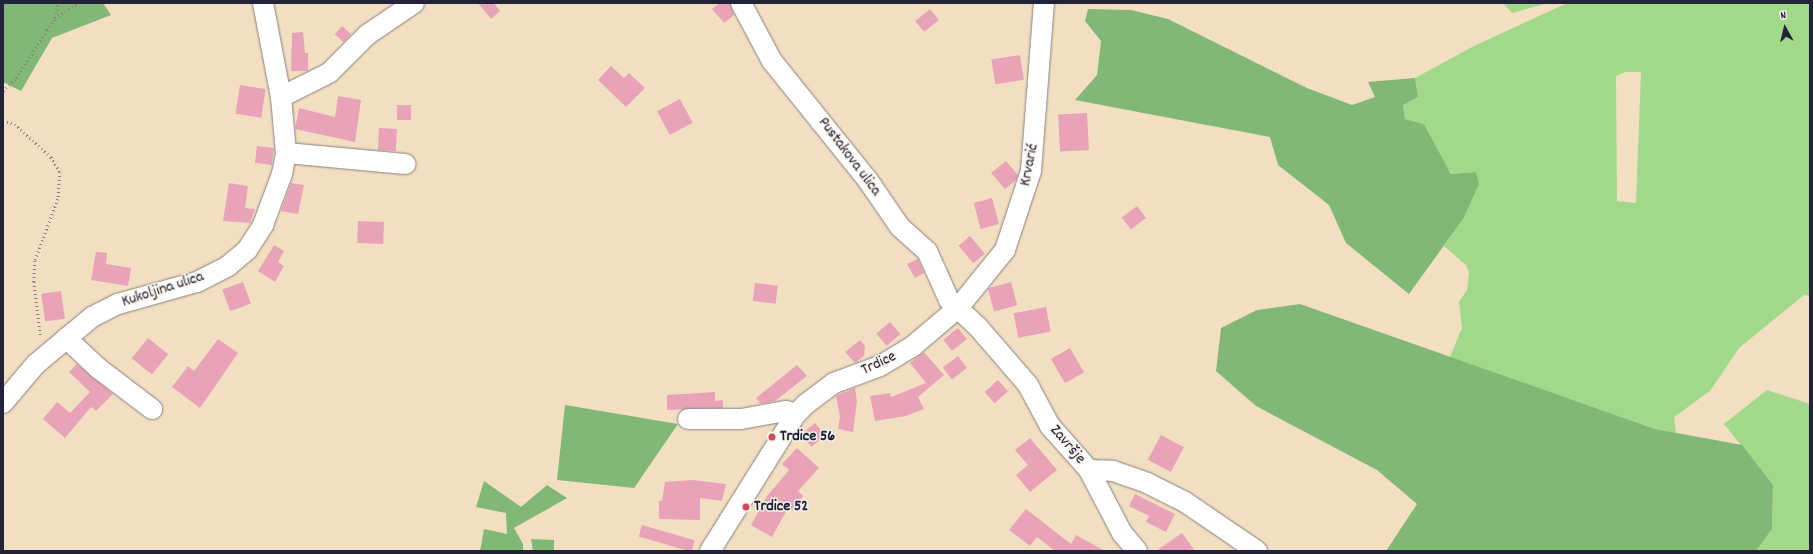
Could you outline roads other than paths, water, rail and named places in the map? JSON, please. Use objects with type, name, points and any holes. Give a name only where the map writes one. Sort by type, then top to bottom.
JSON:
[{"type":"street","name":"Kukoljina ulica","points":[[3,403],[19,380],[66,338],[105,310],[196,282],[238,258],[263,225],[282,174],[286,153],[281,97],[263,3]]},
{"type":"street","points":[[281,97],[329,73],[367,35],[414,3]]},
{"type":"street","name":"Pustakova ulica","points":[[741,3],[772,61],[867,179],[900,227],[926,251],[944,292],[958,308]]},
{"type":"street","name":"Krvarić","points":[[958,308],[1005,250],[1031,171],[1035,139],[1040,36],[1044,3]]},
{"type":"street","points":[[286,153],[405,164]]},
{"type":"street","name":"Trdice","points":[[710,551],[796,414],[834,384],[896,358],[958,308]]},
{"type":"street","name":"Završje","points":[[958,308],[978,327],[1028,385],[1050,426],[1088,470],[1113,471],[1147,483],[1185,502],[1257,551]]},
{"type":"street","points":[[66,338],[98,368],[152,409]]},
{"type":"street","points":[[688,419],[741,419],[786,412],[796,414]]},
{"type":"street","points":[[1088,470],[1122,533],[1137,551]]},
{"type":"place","name":"Trdice 56","points":[[772,437]]},
{"type":"place","name":"Trdice 52","points":[[746,507]]}]
